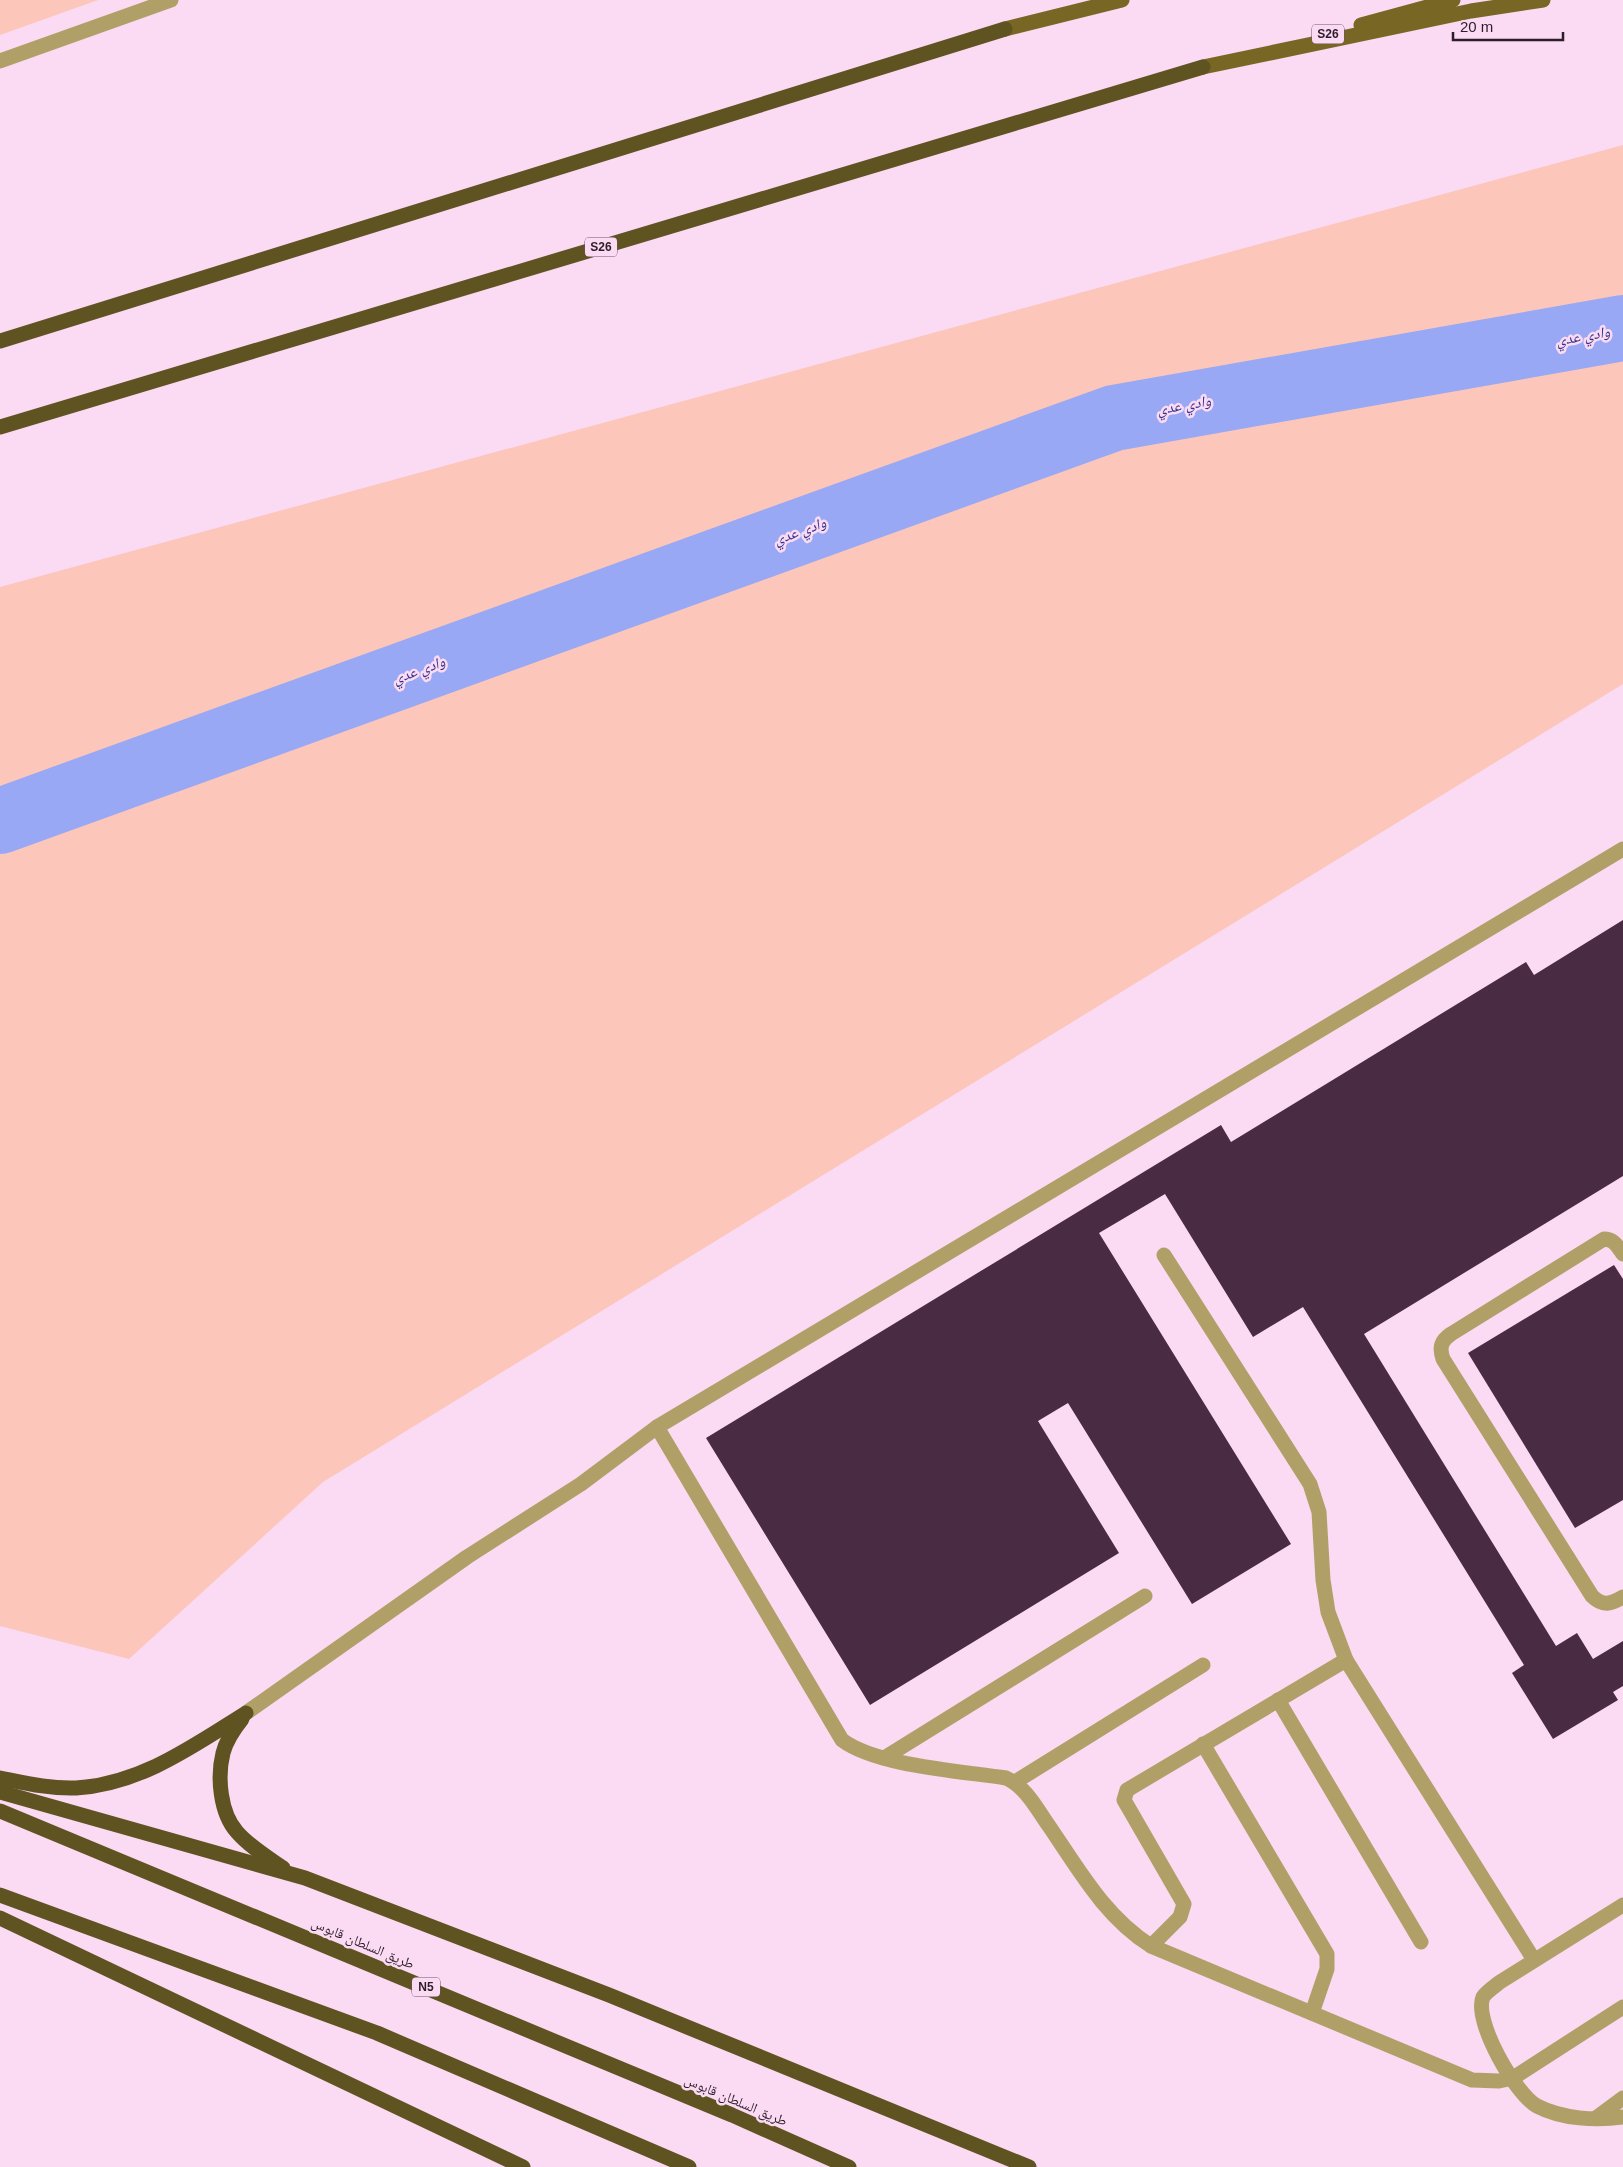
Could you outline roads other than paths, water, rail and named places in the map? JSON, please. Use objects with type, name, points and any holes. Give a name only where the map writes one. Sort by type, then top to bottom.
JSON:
[{"type":"highway","points":[[0,341],[1005,28]]},
{"type":"highway","name":"S26","points":[[0,427],[1203,67]]},
{"type":"highway","points":[[0,1778],[59,1788],[90,1786],[116,1781],[167,1761],[246,1713]]},
{"type":"highway","points":[[246,1713],[232,1733],[223,1752],[220,1775],[226,1810],[236,1831],[256,1849],[292,1874]]},
{"type":"highway","points":[[0,1792],[292,1874],[610,1995],[1029,2167]]},
{"type":"highway","name":"طريق السلطان قابوس","points":[[0,1811],[723,2111],[849,2167]]},
{"type":"highway","points":[[0,1896],[377,2033],[689,2167]]},
{"type":"highway","points":[[0,1918],[523,2167]]},
{"type":"main road","points":[[1005,28],[1094,0]]},
{"type":"main road","points":[[1005,28],[1122,0]]},
{"type":"main road","name":"S26","points":[[1203,67],[1453,0]]},
{"type":"main road","points":[[1203,67],[1471,11],[1543,0]]},
{"type":"lane","points":[[0,60],[171,0]]},
{"type":"lane","points":[[246,1713],[467,1556],[581,1484],[657,1427],[1623,848]]},
{"type":"lane","points":[[1623,1254],[1610,1239],[1604,1239],[1451,1334],[1443,1340],[1440,1350],[1443,1359],[1592,1596],[1598,1602],[1606,1604],[1623,1597]]},
{"type":"lane","points":[[1164,1256],[1310,1484],[1319,1512],[1328,1612],[1346,1660],[1534,1960]]},
{"type":"lane","points":[[657,1427],[833,1728],[842,1740],[854,1749],[884,1758],[1006,1778],[1015,1782],[1031,1801],[1098,1897],[1120,1924],[1151,1946],[1472,2080],[1499,2081],[1513,2078],[1623,2007]]},
{"type":"lane","points":[[884,1758],[1145,1596]]},
{"type":"lane","points":[[1151,1946],[1180,1917],[1184,1904],[1124,1800],[1126,1790],[1346,1660]]},
{"type":"lane","points":[[1015,1782],[1203,1666]]},
{"type":"lane","points":[[1278,1700],[1422,1942]]},
{"type":"lane","points":[[1203,1744],[1327,1954],[1327,1969],[1312,2013]]},
{"type":"lane","points":[[1623,1905],[1500,1982],[1484,1996],[1481,2011],[1488,2038],[1519,2090],[1535,2106],[1564,2116],[1623,2117]]},
{"type":"lane","points":[[1596,2118],[1623,2098]]},
{"type":"waterway","name":"وادي عدي","points":[[0,821],[1114,418],[1623,328]]}]
